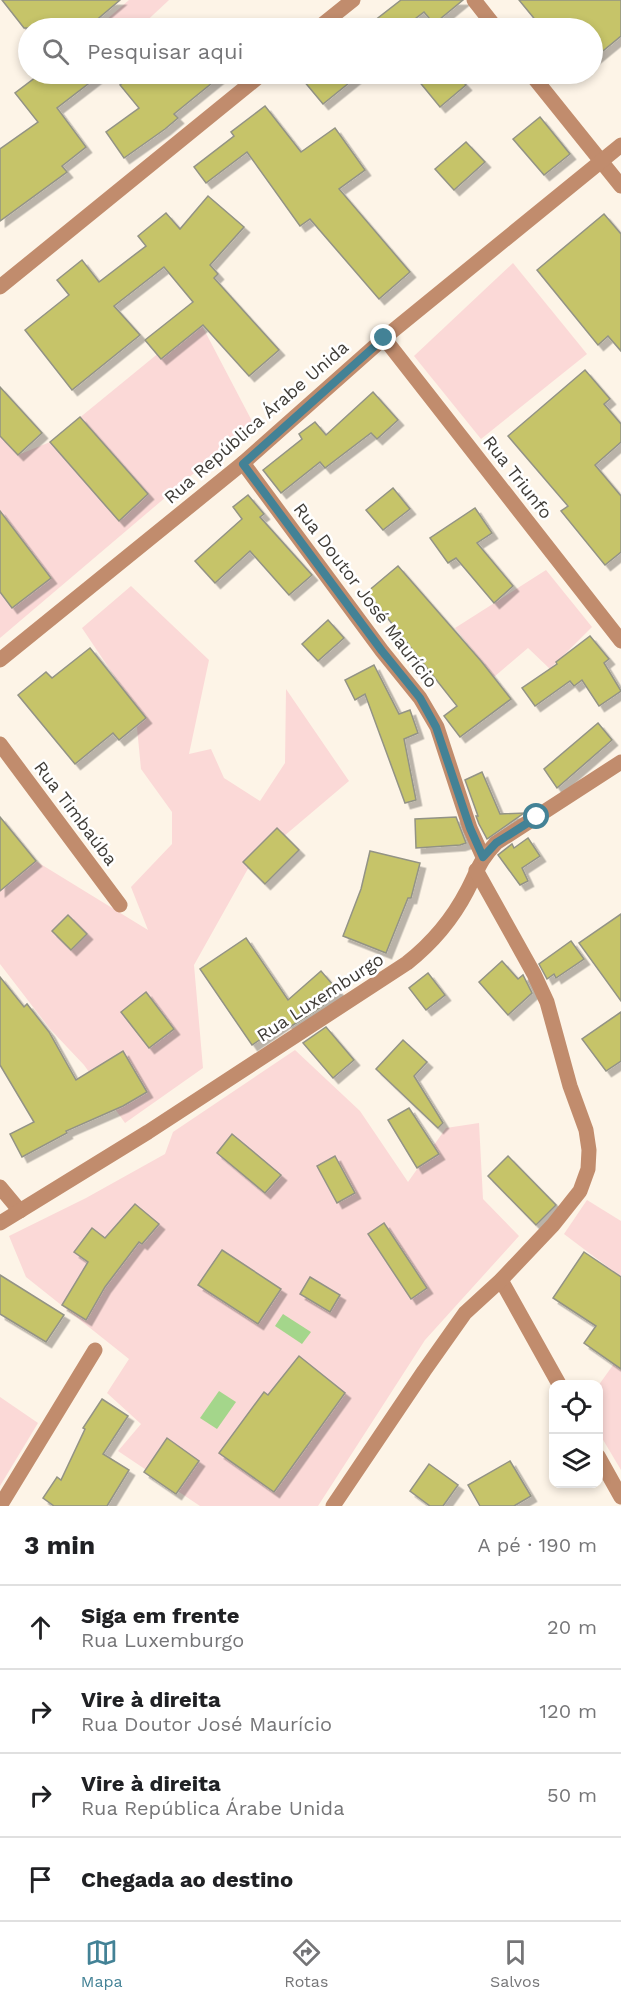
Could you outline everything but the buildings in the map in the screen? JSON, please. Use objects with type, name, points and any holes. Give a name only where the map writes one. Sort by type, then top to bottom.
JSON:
[{"type":"street","points":[[330,18],[353,0]]},
{"type":"street","points":[[474,0],[488,18]]},
{"type":"street","points":[[0,287],[250,84]]},
{"type":"street","points":[[539,84],[621,186]]},
{"type":"street","name":"Rua República Árabe Unida","points":[[0,660],[243,464],[384,338],[621,145]]},
{"type":"street","name":"Rua Triunfo","points":[[384,338],[621,641]]},
{"type":"street","name":"Rua Doutor José Maurício","points":[[243,464],[382,651],[420,698],[436,727],[479,864],[547,1002],[570,1086],[586,1130],[589,1150],[588,1169],[580,1191],[553,1225],[501,1280],[465,1313],[333,1506]]},
{"type":"street","name":"Rua Timbaúba","points":[[0,744],[120,905]]},
{"type":"street","name":"Rua Luxemburgo","points":[[0,1223],[148,1132],[407,963],[425,948],[467,891],[479,864],[496,843],[621,762]]},
{"type":"street","points":[[0,1187],[20,1211]]},
{"type":"street","points":[[501,1280],[557,1380]]},
{"type":"street","points":[[0,1506],[95,1350]]},
{"type":"street","points":[[603,1465],[621,1497]]},
{"type":"shaded area","points":[[129,0],[169,0],[150,18],[108,18]]},
{"type":"shaded area","points":[[513,263],[587,354],[481,439],[414,356]]},
{"type":"shaded area","points":[[199,320],[253,423],[0,638],[0,436],[18,455],[50,442]]},
{"type":"shaded area","points":[[546,570],[592,627],[550,669],[528,648],[494,677],[455,628]]},
{"type":"shaded area","points":[[131,586],[209,660],[189,754],[211,749],[224,778],[260,801],[285,763],[286,689],[349,781],[250,865],[194,965],[203,1068],[125,1123],[84,1065],[50,1029],[0,964],[0,890],[34,860],[148,930],[131,887],[172,844],[172,812],[141,769],[135,707],[82,628]]},
{"type":"shaded area","points":[[295,1050],[360,1111],[408,1182],[446,1128],[479,1123],[483,1199],[519,1236],[425,1340],[318,1506],[200,1506],[118,1451],[141,1424],[107,1393],[129,1359],[26,1277],[9,1236],[86,1198],[165,1154],[173,1132]]},
{"type":"shaded area","points":[[587,1200],[621,1221],[621,1277],[564,1234]]},
{"type":"shaded area","points":[[283,1314],[311,1332],[302,1344],[275,1326]]},
{"type":"shaded area","points":[[621,1354],[621,1470],[603,1440],[602,1380]]},
{"type":"shaded area","points":[[219,1391],[236,1402],[217,1429],[200,1418]]},
{"type":"shaded area","points":[[0,1397],[38,1423],[0,1486]]},
{"type":"route","points":[[384,338],[243,464],[382,651],[420,698],[436,727],[459,798],[483,857],[496,843],[537,817]]}]
